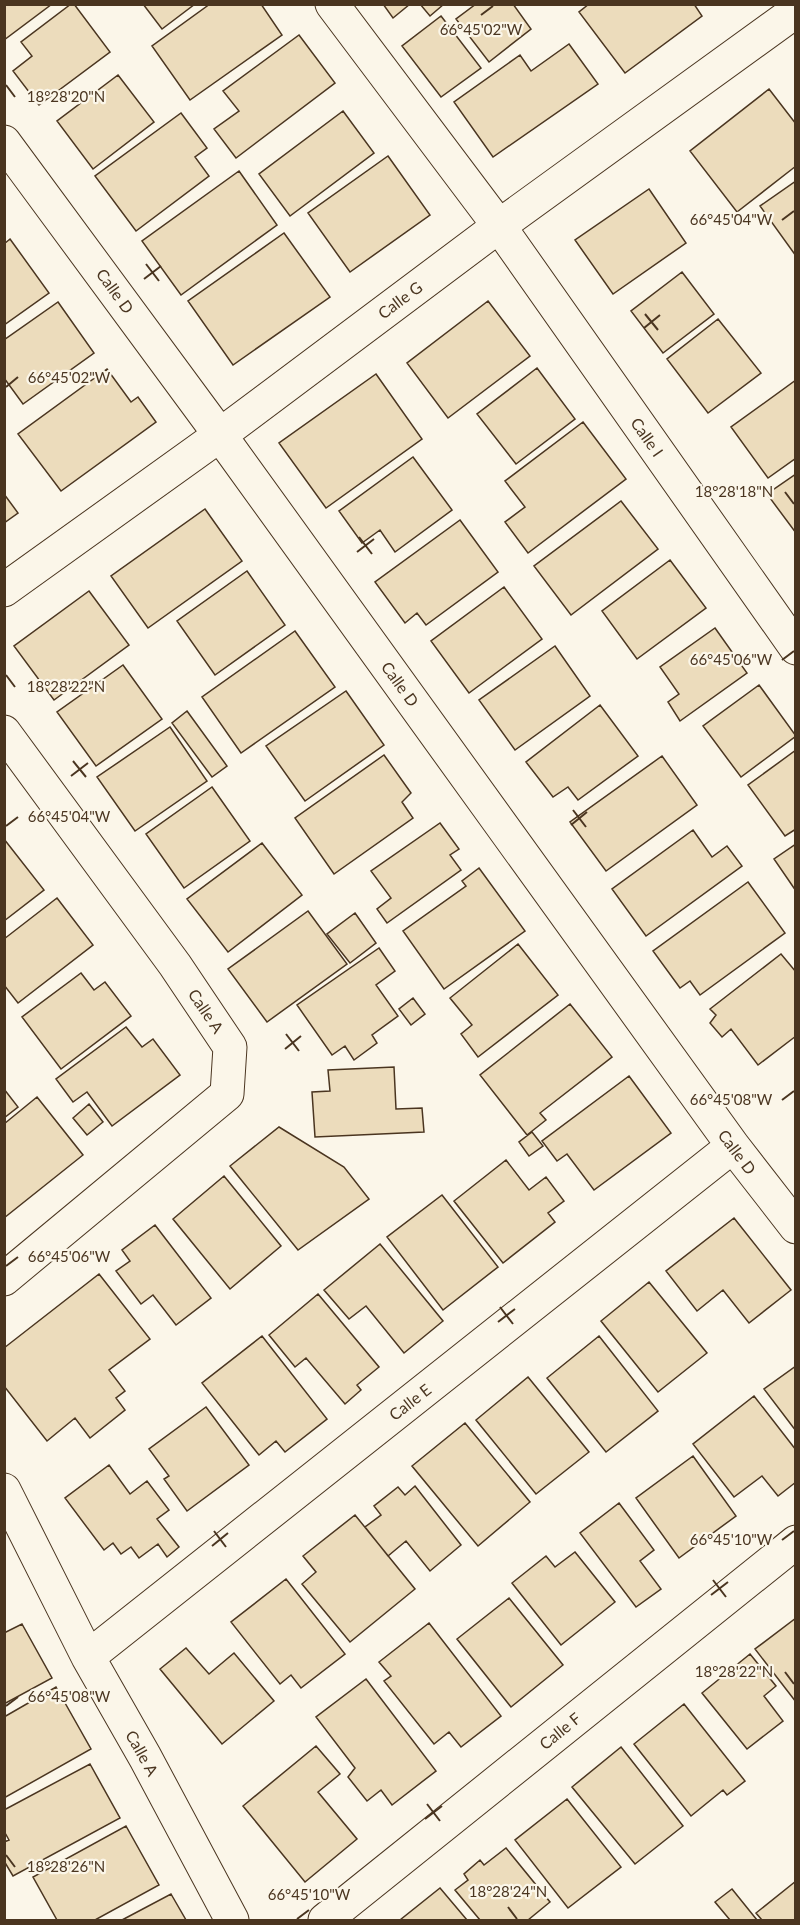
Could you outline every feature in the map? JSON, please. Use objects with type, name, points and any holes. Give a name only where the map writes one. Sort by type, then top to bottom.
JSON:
[{"type":"street","name":"Calle I","points":[[332,4],[499,226],[795,648]]},
{"type":"street","name":"Calle G","points":[[4,590],[220,435],[499,226],[786,19]]},
{"type":"street","name":"Calle D","points":[[4,142],[220,435],[732,1146],[795,1227]]},
{"type":"street","name":"Calle A","points":[[4,732],[175,966],[230,1047],[227,1094],[4,1280]]},
{"type":"street","name":"Calle E","points":[[88,1657],[732,1146]]},
{"type":"street","name":"Calle A","points":[[4,1490],[88,1657],[145,1757],[232,1920]]},
{"type":"street","name":"Calle F","points":[[325,1920],[795,1542]]},
{"type":"building","points":[[4,4],[52,4],[4,40]]},
{"type":"building","points":[[74,4],[110,52],[39,105],[13,71],[32,56],[21,42]]},
{"type":"building","points":[[143,4],[195,4],[162,29]]},
{"type":"building","points":[[210,4],[261,4],[282,35],[190,100],[152,46]]},
{"type":"building","points":[[383,4],[410,4],[393,18]]},
{"type":"building","points":[[420,4],[444,4],[430,16]]},
{"type":"building","points":[[476,4],[513,4],[531,29],[489,62],[456,19]]},
{"type":"building","points":[[589,4],[694,4],[702,16],[625,73],[579,12]]},
{"type":"building","points":[[441,16],[481,68],[441,97],[402,46]]},
{"type":"building","points":[[299,35],[335,83],[236,158],[214,129],[239,111],[223,91]]},
{"type":"building","points":[[569,44],[598,84],[493,157],[454,102],[520,55],[531,71]]},
{"type":"building","points":[[118,75],[154,122],[93,169],[57,121]]},
{"type":"building","points":[[769,89],[796,124],[796,166],[737,212],[690,151]]},
{"type":"building","points":[[343,111],[374,153],[290,216],[259,174]]},
{"type":"building","points":[[181,113],[207,148],[195,157],[209,176],[136,231],[95,176]]},
{"type":"building","points":[[388,156],[430,215],[350,272],[308,213]]},
{"type":"building","points":[[239,171],[277,225],[181,295],[142,241]]},
{"type":"building","points":[[796,181],[796,256],[760,206]]},
{"type":"building","points":[[649,189],[686,243],[613,294],[575,240]]},
{"type":"building","points":[[284,233],[330,297],[233,365],[188,301]]},
{"type":"building","points":[[10,239],[49,293],[4,325],[4,244]]},
{"type":"building","points":[[682,272],[714,314],[663,353],[631,311]]},
{"type":"building","points":[[488,301],[530,356],[448,418],[407,363]]},
{"type":"building","points":[[58,302],[94,353],[23,404],[4,378],[4,340]]},
{"type":"building","points":[[718,319],[761,373],[708,413],[667,359]]},
{"type":"building","points":[[537,368],[575,419],[516,464],[477,414]]},
{"type":"building","points":[[107,369],[131,402],[138,397],[156,422],[61,491],[18,434]]},
{"type":"building","points":[[376,374],[422,439],[326,508],[279,443]]},
{"type":"building","points":[[796,380],[796,458],[768,478],[731,427]]},
{"type":"building","points":[[583,422],[626,479],[528,553],[505,522],[525,507],[505,481]]},
{"type":"building","points":[[413,457],[452,510],[395,552],[380,530],[362,543],[339,511]]},
{"type":"building","points":[[796,474],[796,533],[767,494]]},
{"type":"building","points":[[4,494],[18,513],[4,523]]},
{"type":"building","points":[[621,501],[658,549],[571,615],[534,566]]},
{"type":"building","points":[[205,509],[242,561],[148,628],[111,576]]},
{"type":"building","points":[[460,520],[498,572],[426,625],[417,613],[405,623],[375,582]]},
{"type":"building","points":[[670,560],[706,608],[637,659],[602,611]]},
{"type":"building","points":[[247,571],[285,625],[215,675],[177,621]]},
{"type":"building","points":[[504,587],[542,639],[469,693],[431,641]]},
{"type":"building","points":[[89,591],[129,645],[54,700],[14,646]]},
{"type":"building","points":[[715,628],[747,673],[680,721],[668,702],[679,694],[660,667]]},
{"type":"building","points":[[295,631],[335,687],[241,753],[202,697]]},
{"type":"building","points":[[555,646],[590,696],[515,750],[479,700]]},
{"type":"building","points":[[123,665],[162,719],[96,766],[57,712]]},
{"type":"building","points":[[759,685],[796,736],[741,777],[703,726]]},
{"type":"building","points":[[346,691],[384,745],[305,801],[266,746]]},
{"type":"building","points":[[600,705],[638,756],[578,800],[568,787],[553,797],[526,762]]},
{"type":"building","points":[[187,711],[227,766],[212,777],[172,723]]},
{"type":"building","points":[[170,727],[207,781],[135,831],[97,777]]},
{"type":"building","points":[[796,750],[796,829],[785,836],[748,785]]},
{"type":"building","points":[[384,755],[411,793],[402,802],[413,818],[334,874],[295,818]]},
{"type":"building","points":[[662,756],[697,805],[606,871],[570,822]]},
{"type":"building","points":[[212,787],[250,841],[184,888],[146,834]]},
{"type":"building","points":[[440,823],[459,849],[450,855],[461,870],[387,923],[377,909],[391,898],[371,871]]},
{"type":"building","points":[[693,830],[712,857],[727,846],[742,866],[646,936],[612,889]]},
{"type":"building","points":[[4,839],[44,890],[4,921]]},
{"type":"building","points":[[262,843],[302,895],[228,952],[187,899]]},
{"type":"building","points":[[796,844],[796,891],[774,859]]},
{"type":"building","points":[[479,868],[525,931],[444,989],[403,931],[466,886],[462,881]]},
{"type":"building","points":[[748,882],[785,933],[700,995],[690,981],[680,988],[653,951]]},
{"type":"building","points":[[57,898],[93,945],[18,1003],[4,985],[4,939]]},
{"type":"building","points":[[308,911],[347,964],[267,1022],[228,969]]},
{"type":"building","points":[[355,913],[376,943],[350,963],[327,934]]},
{"type":"building","points":[[518,944],[558,995],[478,1057],[461,1034],[472,1025],[450,998]]},
{"type":"building","points":[[379,948],[395,971],[376,985],[398,1016],[372,1035],[377,1043],[354,1060],[345,1046],[332,1055],[297,1005]]},
{"type":"building","points":[[781,954],[796,972],[796,1036],[758,1065],[731,1029],[722,1037],[710,1023],[716,1015],[710,1009]]},
{"type":"building","points":[[81,973],[94,990],[105,982],[131,1016],[61,1069],[22,1017]]},
{"type":"building","points":[[413,998],[425,1014],[411,1025],[399,1009]]},
{"type":"building","points":[[570,1004],[612,1057],[540,1113],[546,1120],[527,1135],[480,1075]]},
{"type":"building","points":[[126,1027],[142,1047],[153,1039],[180,1075],[112,1126],[87,1092],[73,1102],[56,1079]]},
{"type":"building","points":[[394,1067],[396,1109],[422,1108],[424,1132],[315,1137],[312,1092],[330,1091],[328,1070]]},
{"type":"building","points":[[629,1076],[671,1133],[594,1190],[567,1154],[557,1161],[542,1141]]},
{"type":"building","points":[[4,1089],[18,1107],[4,1118]]},
{"type":"building","points":[[37,1097],[83,1155],[4,1218],[4,1124]]},
{"type":"building","points":[[89,1104],[103,1122],[87,1135],[73,1118]]},
{"type":"building","points":[[279,1127],[344,1167],[369,1199],[298,1250],[230,1166]]},
{"type":"building","points":[[532,1132],[543,1146],[529,1156],[519,1142]]},
{"type":"building","points":[[506,1160],[529,1190],[546,1177],[564,1201],[548,1213],[555,1222],[503,1263],[454,1201]]},
{"type":"building","points":[[224,1176],[281,1246],[230,1289],[173,1219]]},
{"type":"building","points":[[442,1195],[498,1267],[443,1310],[387,1237]]},
{"type":"building","points":[[734,1218],[791,1290],[749,1323],[723,1290],[697,1311],[666,1271]]},
{"type":"building","points":[[155,1225],[211,1298],[176,1325],[153,1295],[141,1304],[116,1271],[130,1261],[122,1250]]},
{"type":"building","points":[[380,1244],[443,1321],[404,1353],[366,1306],[349,1319],[324,1290]]},
{"type":"building","points":[[99,1274],[150,1339],[109,1370],[125,1391],[116,1398],[125,1410],[90,1438],[75,1418],[47,1441],[4,1386],[4,1348]]},
{"type":"building","points":[[649,1282],[707,1353],[658,1392],[601,1321]]},
{"type":"building","points":[[318,1294],[379,1367],[357,1385],[361,1390],[345,1404],[306,1358],[295,1367],[269,1335]]},
{"type":"building","points":[[262,1336],[327,1419],[285,1452],[276,1441],[259,1455],[202,1383]]},
{"type":"building","points":[[599,1336],[658,1411],[606,1452],[547,1378]]},
{"type":"building","points":[[796,1366],[796,1431],[764,1389]]},
{"type":"building","points":[[528,1377],[589,1452],[536,1494],[476,1420]]},
{"type":"building","points":[[754,1396],[796,1450],[796,1482],[778,1496],[762,1476],[734,1497],[693,1444]]},
{"type":"building","points":[[206,1407],[249,1465],[187,1511],[164,1479],[169,1476],[149,1449]]},
{"type":"building","points":[[465,1423],[530,1502],[478,1546],[412,1466]]},
{"type":"building","points":[[693,1456],[736,1516],[679,1558],[636,1498]]},
{"type":"building","points":[[109,1465],[130,1494],[147,1481],[169,1510],[157,1519],[179,1547],[167,1557],[158,1544],[139,1558],[131,1547],[121,1554],[113,1543],[104,1550],[65,1498]]},
{"type":"building","points":[[415,1486],[461,1545],[430,1571],[406,1541],[388,1556],[365,1527],[381,1515],[374,1506],[398,1487],[405,1495]]},
{"type":"building","points":[[619,1503],[654,1550],[640,1561],[661,1589],[636,1607],[580,1533]]},
{"type":"building","points":[[355,1515],[415,1589],[350,1642],[302,1584],[316,1572],[303,1556]]},
{"type":"building","points":[[575,1552],[615,1602],[561,1645],[512,1583],[546,1556],[555,1567]]},
{"type":"building","points":[[286,1579],[345,1654],[301,1688],[291,1675],[280,1684],[231,1622]]},
{"type":"building","points":[[509,1598],[563,1665],[511,1707],[457,1639]]},
{"type":"building","points":[[796,1618],[796,1702],[755,1649]]},
{"type":"building","points":[[429,1623],[501,1716],[461,1747],[449,1732],[434,1744],[384,1681],[391,1676],[379,1662]]},
{"type":"building","points":[[22,1624],[52,1678],[4,1704],[4,1633]]},
{"type":"building","points":[[186,1648],[209,1674],[234,1653],[274,1701],[222,1744],[160,1669]]},
{"type":"building","points":[[750,1654],[776,1686],[764,1696],[783,1721],[747,1749],[702,1693]]},
{"type":"building","points":[[366,1679],[436,1771],[392,1805],[381,1790],[367,1801],[348,1777],[355,1768],[316,1717]]},
{"type":"building","points":[[56,1687],[91,1749],[4,1798],[4,1717]]},
{"type":"building","points":[[684,1704],[745,1781],[727,1795],[723,1790],[691,1816],[634,1744]]},
{"type":"building","points":[[316,1746],[340,1774],[318,1792],[357,1839],[305,1882],[243,1806]]},
{"type":"building","points":[[621,1747],[683,1826],[635,1864],[572,1787]]},
{"type":"building","points":[[90,1764],[120,1818],[13,1876],[4,1861],[4,1842],[9,1840],[4,1831],[4,1810]]},
{"type":"building","points":[[567,1799],[621,1867],[568,1908],[515,1840]]},
{"type":"building","points":[[126,1826],[159,1885],[95,1920],[57,1920],[33,1877]]},
{"type":"building","points":[[506,1848],[550,1902],[528,1920],[480,1920],[455,1890],[468,1880],[464,1874],[480,1860],[484,1865]]},
{"type":"building","points":[[796,1881],[796,1920],[762,1920],[756,1913]]},
{"type":"building","points":[[440,1888],[467,1920],[400,1920]]},
{"type":"building","points":[[732,1889],[757,1920],[730,1920],[715,1902]]},
{"type":"building","points":[[171,1894],[186,1920],[122,1920]]}]
